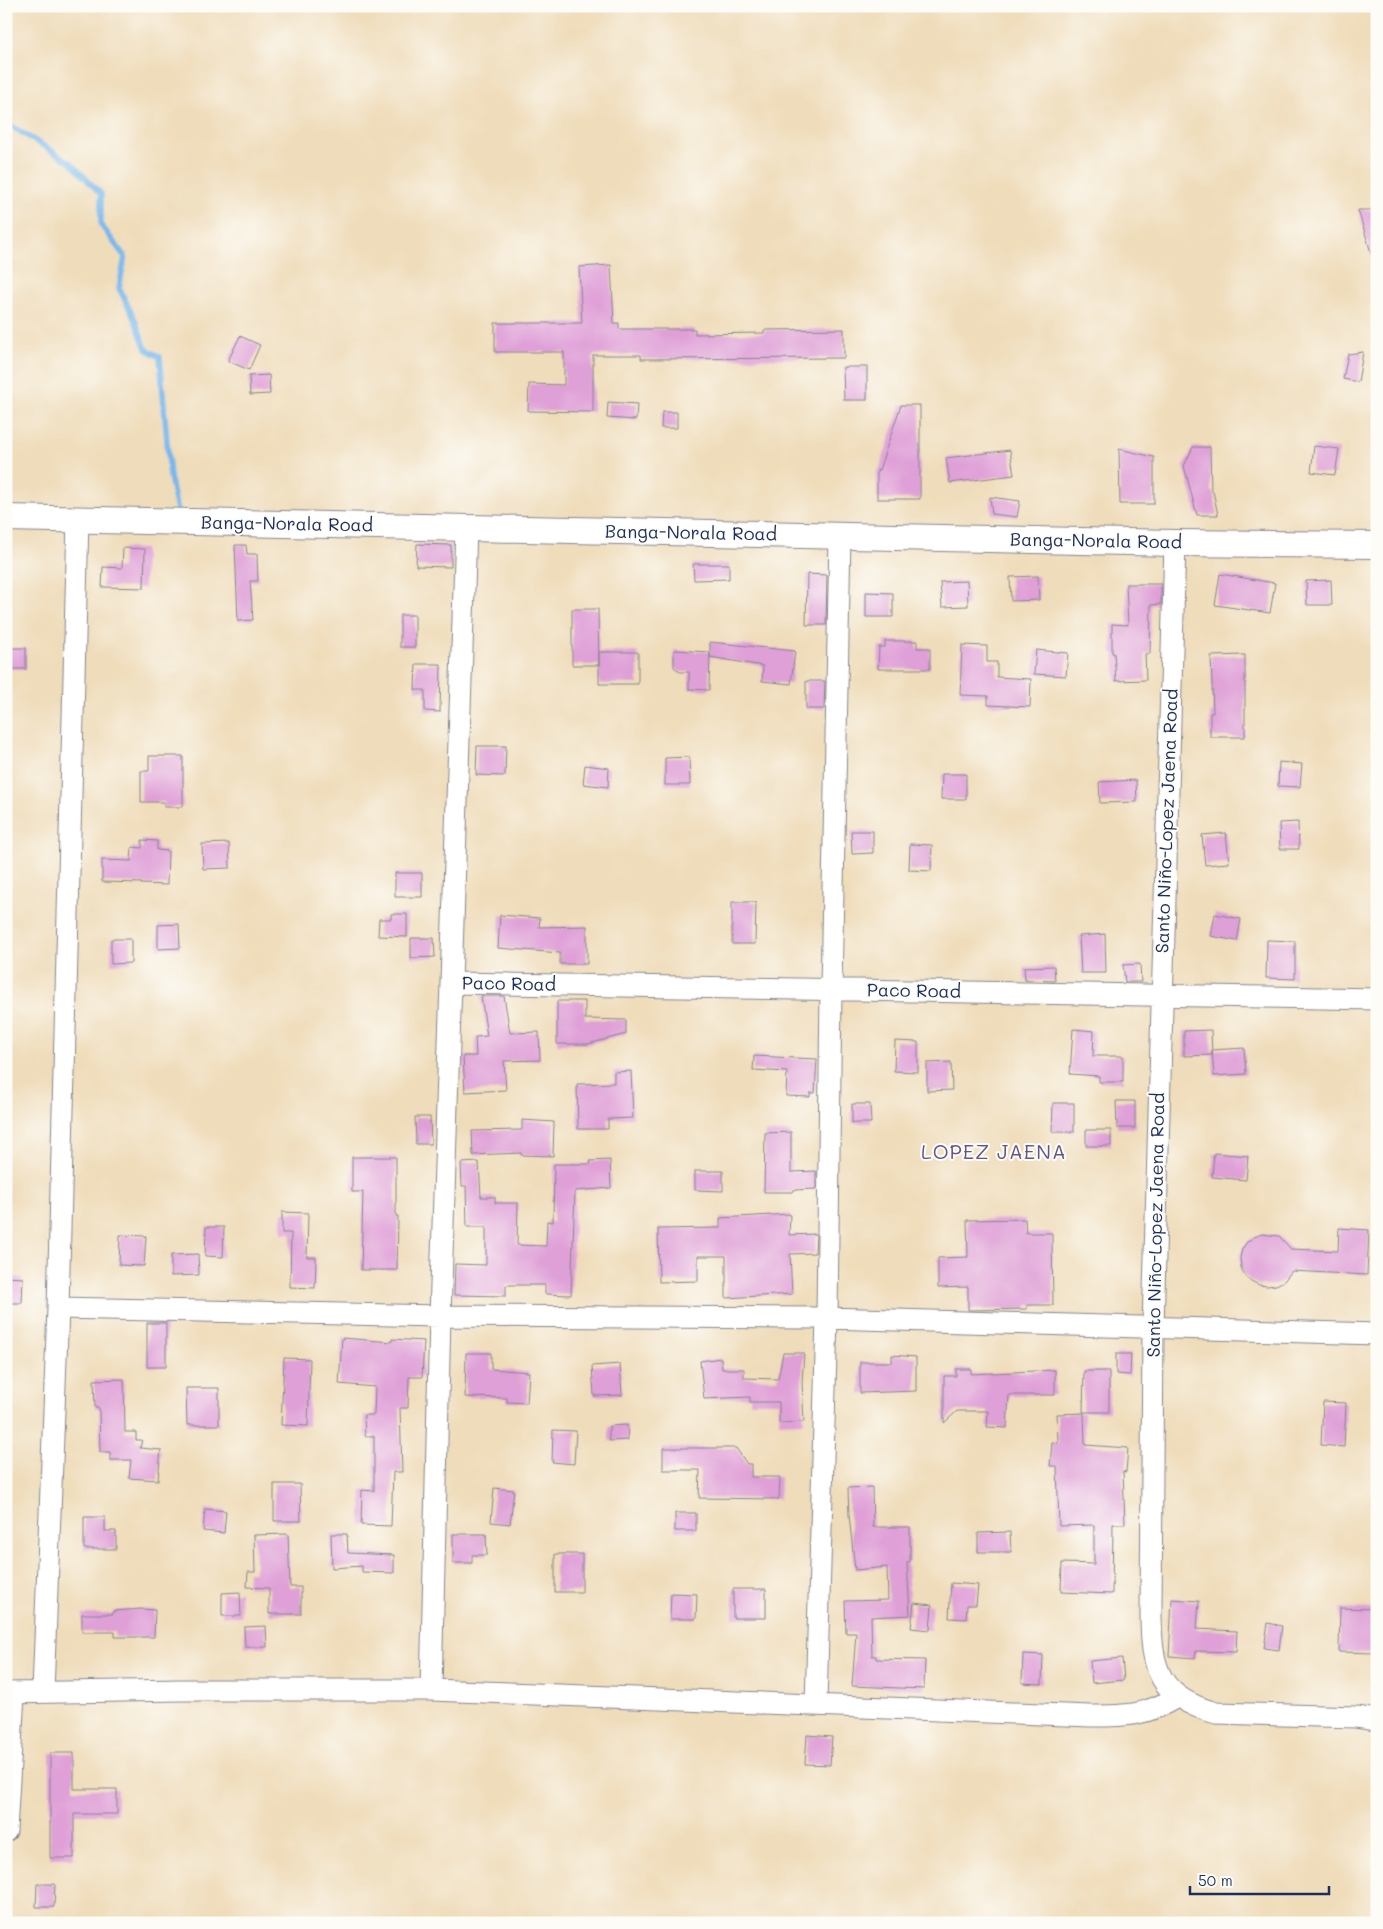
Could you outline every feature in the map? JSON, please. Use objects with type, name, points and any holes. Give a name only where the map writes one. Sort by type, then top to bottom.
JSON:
[{"type":"main road","name":"Banga-Norala Road","points":[[6,518],[1175,543],[1377,545]]},
{"type":"street","points":[[43,1692],[58,1308],[78,519]]},
{"type":"street","points":[[431,1690],[440,1316],[466,528]]},
{"type":"street","points":[[816,1705],[828,1318],[830,990],[840,536]]},
{"type":"street","name":"Santo Niño-Lopez Jaena Road","points":[[1175,543],[1153,1327],[1151,1634],[1158,1672],[1167,1687],[1177,1697],[1195,1708],[1216,1713],[1356,1717],[1377,1720]]},
{"type":"street","name":"Paco Road","points":[[451,983],[1377,999]]},
{"type":"street","points":[[58,1308],[440,1316],[828,1318],[1377,1334]]},
{"type":"street","points":[[6,1831],[10,1694],[43,1692],[431,1690],[1122,1716],[1144,1713],[1161,1707],[1177,1697]]},
{"type":"building","points":[[1358,210],[1377,210],[1377,258],[1373,259]]},
{"type":"building","points":[[611,265],[614,323],[619,323],[619,329],[695,329],[695,334],[764,333],[764,330],[844,329],[844,358],[641,359],[641,355],[593,355],[593,412],[528,411],[529,384],[564,385],[564,352],[495,352],[495,323],[582,323],[579,267]]},
{"type":"building","points":[[240,336],[260,345],[249,370],[228,361]]},
{"type":"building","points":[[1363,352],[1358,382],[1343,379],[1348,354]]},
{"type":"building","points":[[843,367],[867,367],[867,400],[844,400]]},
{"type":"building","points":[[269,375],[270,394],[250,395],[249,376]]},
{"type":"building","points":[[608,402],[637,404],[636,420],[607,418]]},
{"type":"building","points":[[901,405],[920,405],[920,499],[877,499],[877,470],[879,470]]},
{"type":"building","points":[[662,412],[677,412],[677,428],[661,428]]},
{"type":"building","points":[[1314,446],[1339,449],[1335,475],[1311,472]]},
{"type":"building","points":[[1193,447],[1210,447],[1211,491],[1213,491],[1218,515],[1197,515],[1184,466]]},
{"type":"building","points":[[1119,449],[1154,457],[1154,504],[1120,504]]},
{"type":"building","points":[[1010,450],[1014,475],[950,483],[946,458]]},
{"type":"building","points":[[990,497],[1020,501],[1017,517],[992,514]]},
{"type":"building","points":[[417,544],[451,545],[451,567],[416,566]]},
{"type":"building","points":[[235,545],[246,545],[247,554],[257,554],[258,581],[250,581],[253,620],[238,621]]},
{"type":"building","points":[[123,548],[145,549],[144,588],[102,587],[103,567],[122,568]]},
{"type":"building","points":[[693,564],[729,564],[729,579],[694,580]]},
{"type":"building","points":[[807,574],[827,575],[826,625],[806,625]]},
{"type":"building","points":[[1220,574],[1275,583],[1270,613],[1215,605]]},
{"type":"building","points":[[1038,576],[1039,600],[1011,601],[1010,577]]},
{"type":"building","points":[[1331,580],[1332,605],[1307,605],[1306,581]]},
{"type":"building","points":[[967,581],[968,606],[942,607],[940,582]]},
{"type":"building","points":[[1126,584],[1161,584],[1161,604],[1151,605],[1150,654],[1145,654],[1146,680],[1116,681],[1114,653],[1112,653],[1112,624],[1128,625]]},
{"type":"building","points":[[866,592],[893,593],[893,617],[866,617]]},
{"type":"building","points":[[572,609],[598,609],[599,665],[572,665]]},
{"type":"building","points":[[400,615],[415,615],[415,647],[400,647]]},
{"type":"building","points":[[885,641],[917,641],[917,648],[930,648],[930,669],[878,669],[879,647],[885,647]]},
{"type":"building","points":[[710,642],[795,651],[791,684],[762,681],[763,666],[710,657]]},
{"type":"building","points":[[962,645],[987,646],[987,662],[997,662],[997,677],[1031,679],[1030,707],[988,705],[988,696],[960,695]]},
{"type":"building","points":[[9,648],[26,648],[26,669],[6,669],[6,655],[9,655]]},
{"type":"building","points":[[674,650],[710,652],[709,690],[689,689],[689,672],[680,672],[674,667]]},
{"type":"building","points":[[1036,650],[1068,653],[1066,676],[1034,674]]},
{"type":"building","points":[[599,652],[638,652],[638,684],[599,684]]},
{"type":"building","points":[[1245,655],[1245,737],[1210,737],[1210,713],[1213,713],[1211,656]]},
{"type":"building","points":[[416,664],[441,664],[440,712],[425,711],[425,690],[415,690]]},
{"type":"building","points":[[806,681],[825,681],[824,709],[806,709]]},
{"type":"building","points":[[477,746],[506,746],[505,776],[476,775]]},
{"type":"building","points":[[149,756],[183,756],[183,807],[164,807],[164,802],[141,802],[141,771],[149,771]]},
{"type":"building","points":[[689,757],[690,785],[665,785],[665,758]]},
{"type":"building","points":[[1279,762],[1302,764],[1300,787],[1278,786]]},
{"type":"building","points":[[585,765],[609,768],[608,787],[583,784]]},
{"type":"building","points":[[942,774],[966,774],[966,799],[941,799]]},
{"type":"building","points":[[1136,780],[1137,802],[1100,803],[1099,782]]},
{"type":"building","points":[[1298,822],[1299,849],[1280,849],[1279,823]]},
{"type":"building","points":[[851,831],[873,831],[873,853],[852,854]]},
{"type":"building","points":[[1226,833],[1229,863],[1205,865],[1202,835]]},
{"type":"building","points":[[142,840],[157,841],[157,850],[168,851],[167,885],[102,882],[102,860],[131,861],[132,847],[142,848]]},
{"type":"building","points":[[229,843],[230,868],[203,869],[202,844]]},
{"type":"building","points":[[910,844],[932,845],[931,871],[909,870]]},
{"type":"building","points":[[395,873],[422,873],[422,897],[395,897]]},
{"type":"building","points":[[732,902],[756,902],[755,944],[732,944]]},
{"type":"building","points":[[391,914],[407,914],[407,937],[378,936],[379,919],[391,919]]},
{"type":"building","points":[[1215,914],[1241,919],[1237,941],[1211,936]]},
{"type":"building","points":[[500,915],[540,918],[539,927],[587,926],[587,964],[560,964],[560,953],[498,948]]},
{"type":"building","points":[[179,924],[180,948],[158,949],[158,925]]},
{"type":"building","points":[[1105,934],[1106,973],[1081,973],[1079,936]]},
{"type":"building","points":[[411,938],[434,938],[435,957],[411,958]]},
{"type":"building","points":[[111,939],[131,939],[131,963],[111,964]]},
{"type":"building","points":[[1267,940],[1295,941],[1295,979],[1266,978]]},
{"type":"building","points":[[1140,964],[1141,982],[1125,982],[1123,965]]},
{"type":"building","points":[[1054,966],[1055,981],[1025,980],[1024,967]]},
{"type":"building","points":[[481,996],[504,996],[510,1033],[539,1032],[540,1060],[504,1061],[506,1090],[465,1092],[463,1056],[476,1056],[475,1037],[487,1036]]},
{"type":"building","points":[[557,1001],[585,1001],[585,1019],[626,1020],[626,1034],[588,1044],[557,1044]]},
{"type":"building","points":[[1073,1029],[1094,1031],[1093,1056],[1123,1056],[1123,1082],[1099,1082],[1099,1076],[1070,1074]]},
{"type":"building","points":[[1211,1030],[1212,1055],[1184,1056],[1184,1031]]},
{"type":"building","points":[[895,1041],[918,1042],[918,1072],[894,1071]]},
{"type":"building","points":[[1244,1048],[1246,1074],[1214,1076],[1212,1050]]},
{"type":"building","points":[[754,1056],[817,1059],[815,1093],[810,1093],[810,1097],[786,1096],[787,1072],[753,1070]]},
{"type":"building","points":[[951,1062],[952,1090],[927,1091],[927,1063]]},
{"type":"building","points":[[631,1071],[633,1118],[608,1119],[608,1129],[578,1129],[577,1084],[614,1083],[614,1072]]},
{"type":"building","points":[[1116,1101],[1135,1101],[1135,1128],[1117,1128]]},
{"type":"building","points":[[1053,1103],[1074,1103],[1074,1132],[1052,1132]]},
{"type":"building","points":[[852,1104],[870,1104],[871,1123],[852,1123]]},
{"type":"building","points":[[415,1117],[430,1117],[431,1144],[416,1144]]},
{"type":"building","points":[[522,1120],[554,1122],[553,1156],[521,1155],[521,1153],[473,1155],[472,1131],[522,1130]]},
{"type":"building","points":[[1086,1130],[1111,1130],[1111,1146],[1086,1146]]},
{"type":"building","points":[[791,1132],[791,1172],[816,1171],[816,1189],[793,1190],[792,1192],[764,1192],[765,1133]]},
{"type":"building","points":[[1214,1153],[1248,1156],[1246,1180],[1212,1177]]},
{"type":"building","points":[[352,1157],[396,1157],[397,1270],[361,1270],[363,1192],[352,1192]]},
{"type":"building","points":[[610,1160],[611,1188],[575,1191],[571,1295],[545,1294],[545,1285],[506,1285],[506,1296],[454,1295],[455,1264],[486,1265],[486,1227],[467,1227],[466,1186],[462,1186],[461,1163],[479,1162],[481,1197],[495,1197],[495,1203],[518,1203],[517,1245],[546,1246],[547,1221],[553,1222],[554,1164],[591,1164],[590,1161]]},
{"type":"building","points":[[695,1171],[723,1171],[723,1191],[695,1190]]},
{"type":"building","points":[[282,1212],[308,1213],[307,1257],[316,1257],[315,1288],[290,1287],[291,1233],[282,1233]]},
{"type":"building","points":[[790,1214],[789,1235],[816,1234],[815,1253],[790,1254],[792,1294],[726,1298],[726,1256],[698,1256],[698,1281],[659,1282],[658,1229],[720,1228],[720,1218]]},
{"type":"building","points":[[1025,1219],[1026,1233],[1052,1233],[1053,1305],[1027,1305],[1027,1309],[968,1310],[968,1287],[938,1288],[938,1258],[968,1257],[967,1220]]},
{"type":"building","points":[[206,1227],[224,1227],[223,1257],[205,1256]]},
{"type":"building","points":[[1339,1228],[1369,1230],[1367,1275],[1292,1271],[1284,1281],[1276,1285],[1267,1286],[1259,1285],[1244,1275],[1240,1258],[1242,1249],[1254,1237],[1262,1234],[1279,1236],[1291,1249],[1338,1251]]},
{"type":"building","points":[[120,1235],[146,1236],[144,1266],[119,1265]]},
{"type":"building","points":[[198,1254],[199,1275],[171,1276],[171,1255]]},
{"type":"building","points":[[6,1277],[23,1278],[22,1303],[6,1303]]},
{"type":"building","points":[[147,1323],[166,1323],[166,1367],[147,1367]]},
{"type":"building","points":[[342,1338],[392,1342],[392,1339],[424,1341],[422,1377],[409,1377],[408,1408],[400,1408],[402,1472],[393,1472],[391,1526],[361,1525],[362,1490],[374,1491],[374,1436],[365,1436],[364,1415],[374,1415],[375,1387],[339,1384]]},
{"type":"building","points":[[466,1353],[491,1353],[491,1369],[529,1372],[527,1403],[507,1402],[507,1398],[465,1397]]},
{"type":"building","points":[[783,1353],[804,1353],[802,1383],[804,1422],[779,1423],[779,1402],[750,1402],[750,1397],[704,1399],[700,1361],[721,1358],[722,1369],[744,1369],[744,1378],[778,1379]]},
{"type":"building","points":[[1116,1354],[1131,1354],[1130,1375],[1116,1374]]},
{"type":"building","points":[[892,1355],[916,1357],[916,1391],[860,1393],[860,1362],[892,1362]]},
{"type":"building","points":[[284,1358],[310,1359],[308,1426],[281,1425]]},
{"type":"building","points":[[620,1364],[622,1395],[594,1396],[592,1366]]},
{"type":"building","points":[[956,1369],[971,1369],[971,1374],[1055,1370],[1055,1395],[1009,1395],[1007,1428],[987,1427],[988,1411],[957,1411],[944,1423],[944,1376],[956,1376]]},
{"type":"building","points":[[1084,1371],[1109,1371],[1109,1412],[1083,1412]]},
{"type":"building","points":[[124,1379],[125,1432],[136,1432],[136,1440],[142,1440],[140,1448],[161,1450],[158,1480],[129,1478],[131,1460],[110,1460],[110,1452],[100,1452],[99,1408],[95,1408],[94,1380]]},
{"type":"building","points":[[186,1388],[219,1388],[219,1425],[187,1425]]},
{"type":"building","points":[[1323,1402],[1346,1403],[1344,1447],[1321,1445]]},
{"type":"building","points":[[1084,1413],[1085,1445],[1128,1448],[1126,1472],[1123,1471],[1125,1524],[1113,1524],[1112,1594],[1061,1592],[1062,1563],[1094,1564],[1094,1525],[1059,1526],[1057,1466],[1050,1466],[1052,1442],[1058,1443],[1057,1414]]},
{"type":"building","points":[[627,1425],[628,1440],[609,1441],[609,1426]]},
{"type":"building","points":[[553,1430],[576,1431],[574,1464],[552,1462]]},
{"type":"building","points":[[663,1448],[736,1448],[747,1464],[751,1464],[751,1477],[780,1477],[779,1499],[699,1498],[700,1470],[663,1470]]},
{"type":"building","points":[[274,1484],[300,1484],[301,1521],[274,1521]]},
{"type":"building","points":[[872,1487],[873,1527],[910,1527],[910,1562],[907,1562],[910,1615],[871,1617],[872,1656],[876,1656],[876,1659],[925,1660],[924,1689],[852,1686],[856,1633],[846,1633],[845,1601],[888,1600],[887,1567],[855,1570],[848,1488]]},
{"type":"building","points":[[494,1488],[514,1490],[510,1524],[491,1522]]},
{"type":"building","points":[[205,1509],[226,1511],[224,1533],[203,1531]]},
{"type":"building","points":[[675,1513],[696,1513],[696,1531],[675,1531]]},
{"type":"building","points":[[84,1517],[105,1517],[105,1531],[116,1531],[116,1549],[84,1549]]},
{"type":"building","points":[[1010,1532],[1011,1552],[978,1552],[978,1533]]},
{"type":"building","points":[[288,1534],[290,1587],[301,1587],[301,1614],[269,1614],[269,1588],[247,1587],[248,1572],[255,1572],[254,1535]]},
{"type":"building","points":[[331,1534],[347,1534],[348,1553],[394,1555],[394,1573],[362,1572],[362,1566],[332,1568]]},
{"type":"building","points":[[453,1534],[486,1534],[487,1555],[472,1555],[472,1563],[453,1563]]},
{"type":"building","points":[[555,1554],[582,1554],[582,1592],[555,1592]]},
{"type":"building","points":[[951,1583],[978,1585],[976,1605],[967,1605],[966,1619],[949,1618]]},
{"type":"building","points":[[733,1589],[766,1589],[766,1618],[733,1618]]},
{"type":"building","points":[[240,1592],[241,1616],[222,1616],[222,1593]]},
{"type":"building","points":[[671,1593],[697,1594],[696,1619],[670,1619]]},
{"type":"building","points":[[1172,1599],[1199,1601],[1197,1629],[1237,1631],[1236,1652],[1196,1651],[1195,1658],[1169,1656]]},
{"type":"building","points":[[914,1603],[932,1605],[930,1630],[911,1628]]},
{"type":"building","points":[[1340,1608],[1375,1609],[1374,1653],[1339,1652]]},
{"type":"building","points":[[155,1610],[154,1637],[115,1637],[115,1632],[82,1632],[82,1614],[113,1614],[113,1611]]},
{"type":"building","points":[[1268,1623],[1282,1626],[1279,1650],[1264,1648]]},
{"type":"building","points":[[266,1626],[267,1647],[245,1647],[244,1627]]},
{"type":"building","points":[[1023,1654],[1043,1655],[1042,1684],[1022,1683]]},
{"type":"building","points":[[1122,1658],[1124,1680],[1092,1683],[1090,1661]]},
{"type":"building","points":[[807,1735],[832,1737],[830,1765],[805,1764]]},
{"type":"building","points":[[50,1753],[74,1753],[74,1789],[117,1789],[117,1814],[74,1814],[74,1858],[50,1858]]},
{"type":"building","points":[[37,1884],[55,1884],[54,1907],[36,1907]]},
{"type":"waterway","points":[[6,123],[70,162],[101,194],[101,225],[125,257],[119,288],[135,320],[146,349],[160,357],[170,477],[177,510]]},
{"type":"district","name":"LOPEZ JAENA","points":[[994,1152]]}]
